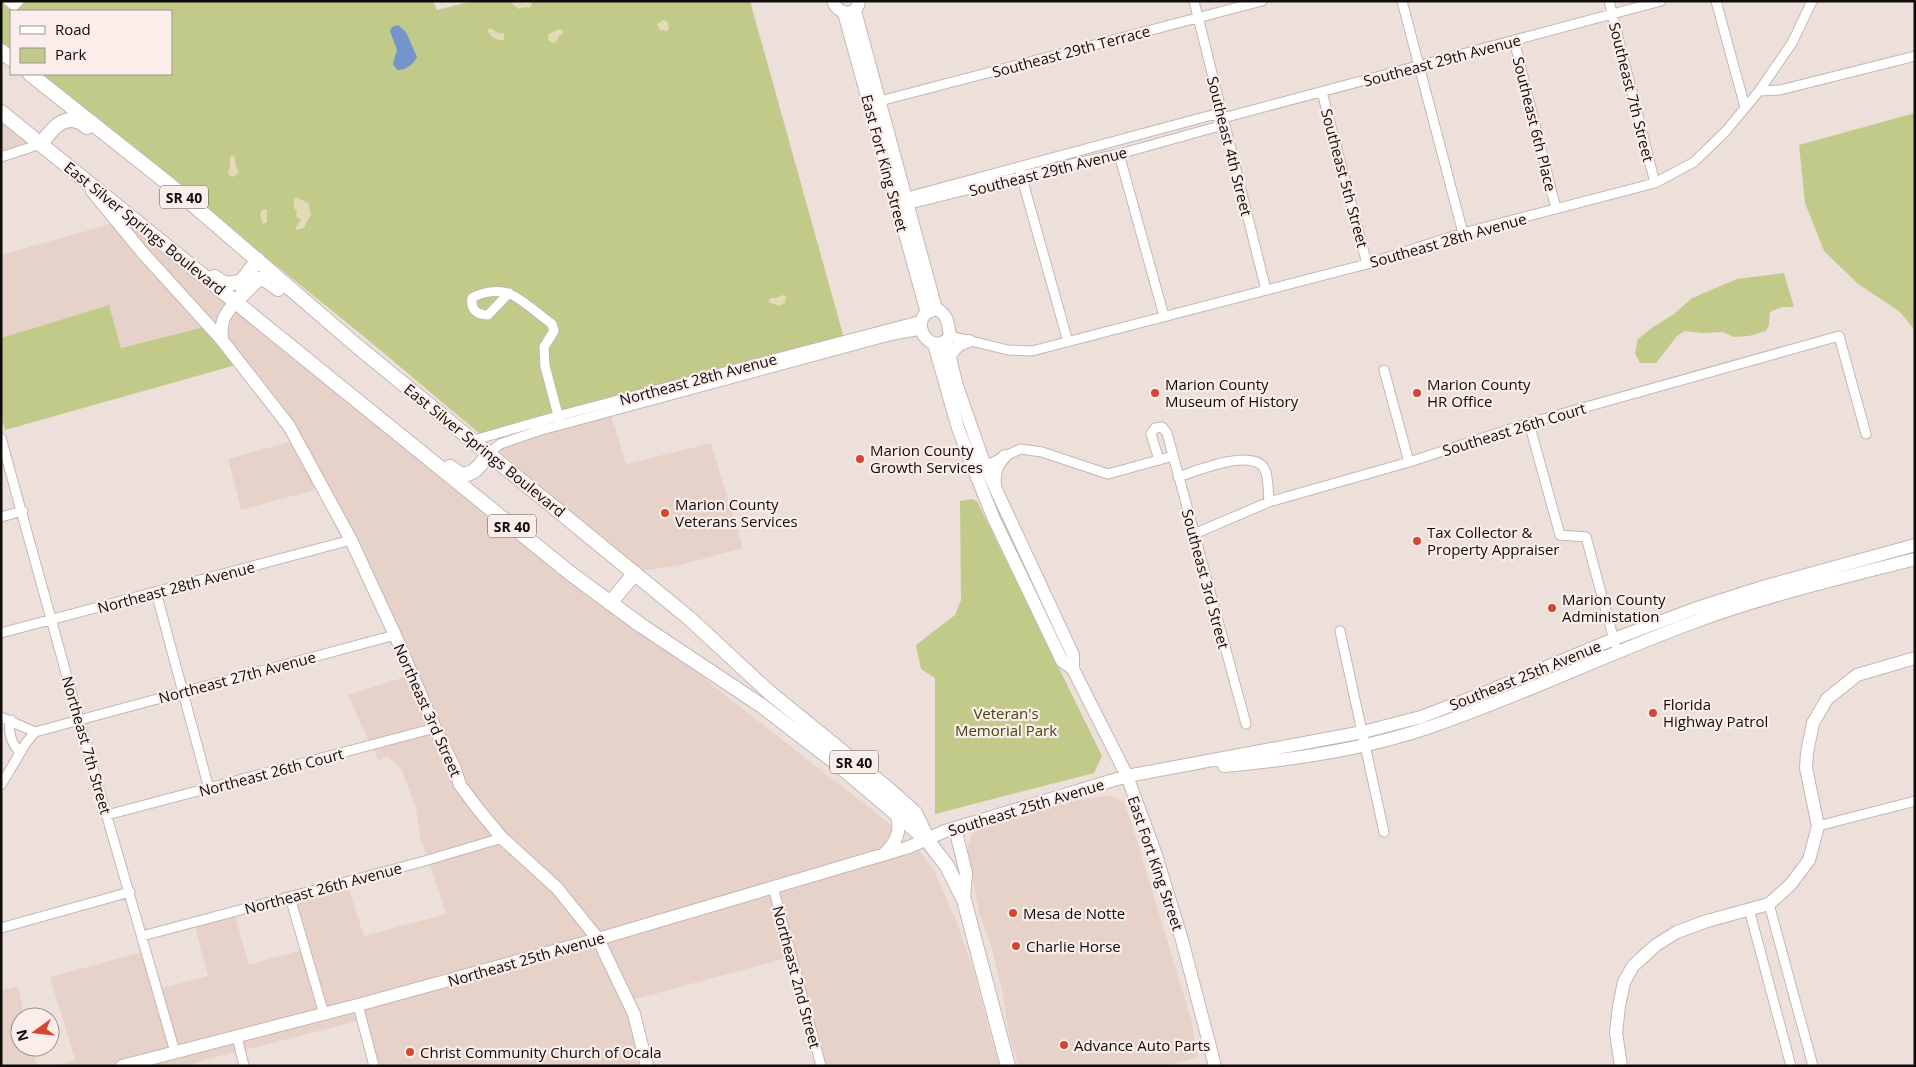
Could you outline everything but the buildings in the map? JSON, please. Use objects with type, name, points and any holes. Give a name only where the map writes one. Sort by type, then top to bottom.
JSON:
[{"type":"main road","name":"East Silver Springs Boulevard","points":[[31,75],[170,185],[333,326],[474,440],[702,630],[770,693],[901,800],[914,813],[927,840]]},
{"type":"main road","points":[[1,106],[32,129],[40,130],[68,104]]},
{"type":"main road","name":"East Silver Springs Boulevard","points":[[1,112],[610,603],[762,706],[895,811],[927,840],[947,866],[964,900],[1008,1066]]},
{"type":"main road","points":[[41,144],[59,123],[69,119],[82,122],[161,186],[170,185]]},
{"type":"main road","points":[[155,236],[172,242],[225,284],[241,282],[258,260]]},
{"type":"main road","points":[[236,301],[258,279],[266,280],[319,325],[333,326]]},
{"type":"main road","points":[[378,416],[393,421],[461,475],[475,472],[488,452]]},
{"type":"main road","points":[[610,603],[635,573]]},
{"type":"street","points":[[8,1],[14,6],[18,1]]},
{"type":"street","name":"East Fort King Street","points":[[834,1],[840,12],[853,8]]},
{"type":"street","name":"Southeast 4th Street","points":[[1194,1],[1266,290]]},
{"type":"street","name":"Southeast 29th Terrace","points":[[880,101],[1262,1]]},
{"type":"street","points":[[1402,1],[1463,233]]},
{"type":"street","name":"Southeast 7th Street","points":[[1608,1],[1655,184]]},
{"type":"street","name":"Southeast 29th Avenue","points":[[902,202],[1019,166],[1212,115],[1223,118],[1661,1]]},
{"type":"street","points":[[1716,1],[1745,107]]},
{"type":"street","name":"Southeast 28th Avenue","points":[[943,341],[969,341],[1008,350],[1032,352],[1367,264],[1463,233],[1655,184],[1694,162],[1726,131],[1759,91],[1792,43],[1812,1]]},
{"type":"street","name":"East Fort King Street","points":[[853,8],[880,101],[927,318]]},
{"type":"street","name":"East Fort King Street","points":[[853,8],[902,202]]},
{"type":"street","name":"Southeast 6th Place","points":[[1514,40],[1556,209]]},
{"type":"street","points":[[1759,91],[1780,90],[1915,56]]},
{"type":"street","name":"Southeast 5th Street","points":[[1322,92],[1367,264]]},
{"type":"street","name":"Southeast 29th Avenue","points":[[902,202],[1119,154],[1216,127],[1223,118]]},
{"type":"street","points":[[1,157],[41,144]]},
{"type":"street","points":[[1119,154],[1164,316]]},
{"type":"street","points":[[1019,166],[1068,342]]},
{"type":"street","name":"Northeast 3rd Street","points":[[77,174],[143,253],[222,340],[289,426],[351,540],[395,635],[434,728],[455,769],[460,785],[502,838],[557,888],[598,939],[634,1014],[647,1066]]},
{"type":"street","points":[[509,293],[552,324],[554,330],[544,347],[545,366],[559,420]]},
{"type":"street","points":[[222,340],[221,327],[224,317],[236,301]]},
{"type":"street","points":[[943,312],[948,320],[943,341],[926,338],[927,318],[943,312]]},
{"type":"street","name":"Northeast 28th Avenue","points":[[474,440],[559,420],[927,318]]},
{"type":"street","name":"Southeast 26th Court","points":[[1194,534],[1269,502],[1409,462],[1529,423],[1839,336],[1866,434]]},
{"type":"street","name":"East Fort King Street","points":[[943,341],[950,356],[978,445],[979,468],[994,519],[1062,661],[1073,669]]},
{"type":"street","name":"East Fort King Street","points":[[943,341],[958,428],[979,468],[995,490],[1073,655],[1073,669],[1127,776],[1155,852],[1182,940],[1215,1066]]},
{"type":"street","points":[[950,356],[954,348],[960,343],[969,341]]},
{"type":"street","points":[[1384,370],[1409,462]]},
{"type":"street","name":"Northeast 28th Avenue","points":[[488,452],[500,444],[559,420]]},
{"type":"street","points":[[1529,423],[1560,535],[1586,537],[1616,645]]},
{"type":"street","name":"Southeast 3rd Street","points":[[1159,460],[1151,434],[1155,428],[1162,426],[1167,433],[1246,724]]},
{"type":"street","name":"Northeast 7th Street","points":[[1,438],[79,720],[175,1052]]},
{"type":"street","points":[[978,445],[1005,456]]},
{"type":"street","points":[[979,468],[1020,449],[1042,452],[1108,474],[1173,456]]},
{"type":"street","points":[[995,490],[998,464],[1005,456]]},
{"type":"street","points":[[1178,477],[1231,460],[1259,462],[1265,469],[1269,502]]},
{"type":"street","points":[[1,517],[23,512]]},
{"type":"street","name":"Northeast 28th Avenue","points":[[1,633],[351,540]]},
{"type":"street","name":"Southeast 25th Avenue","points":[[1616,645],[1694,609],[1766,586],[1915,545]]},
{"type":"street","name":"Southeast 25th Avenue","points":[[927,840],[955,828],[1127,776],[1364,738],[1616,645],[1770,597],[1915,559]]},
{"type":"street","points":[[156,592],[208,789]]},
{"type":"street","points":[[1340,631],[1384,832]]},
{"type":"street","name":"Northeast 27th Avenue","points":[[79,720],[395,635]]},
{"type":"street","points":[[1621,1066],[1616,1032],[1619,1006],[1624,982],[1633,966],[1656,945],[1677,932],[1707,921],[1769,904],[1791,884],[1809,860],[1818,826],[1806,768],[1813,723],[1827,698],[1857,675],[1874,668],[1915,658]]},
{"type":"street","points":[[1,717],[35,732]]},
{"type":"street","points":[[11,720],[9,726],[12,740],[20,752]]},
{"type":"street","points":[[1,784],[20,752],[35,732],[79,720]]},
{"type":"street","name":"Northeast 26th Court","points":[[108,815],[434,728]]},
{"type":"street","points":[[1818,826],[1915,801]]},
{"type":"street","points":[[884,855],[897,840],[899,824],[895,811]]},
{"type":"street","points":[[955,828],[966,873],[964,900]]},
{"type":"street","name":"Northeast 26th Avenue","points":[[142,936],[502,838]]},
{"type":"street","name":"Northeast 25th Avenue","points":[[122,1066],[358,1005],[598,939],[884,855],[927,840]]},
{"type":"street","name":"Northeast 2nd Street","points":[[773,888],[821,1066]]},
{"type":"street","points":[[1,928],[130,892]]},
{"type":"street","points":[[290,897],[324,1014]]},
{"type":"street","points":[[1769,904],[1813,1066]]},
{"type":"street","points":[[1750,909],[1791,1066]]},
{"type":"street","points":[[358,1005],[374,1066]]},
{"type":"street","points":[[237,1036],[244,1066]]},
{"type":"shaded area","points":[[1,117],[32,142],[1,153]]},
{"type":"shaded area","points":[[127,219],[230,302],[217,328],[123,221]]},
{"type":"shaded area","points":[[114,223],[204,327],[121,348],[109,305],[1,338],[1,255]]},
{"type":"shaded area","points":[[237,307],[651,637],[895,828],[893,839],[881,851],[601,934],[506,836],[464,783],[357,542],[226,338],[228,318]]},
{"type":"shaded area","points":[[611,415],[626,464],[711,443],[743,548],[680,565],[642,571],[498,450],[539,435]]},
{"type":"shaded area","points":[[292,441],[318,489],[241,510],[228,459]]},
{"type":"shaded area","points":[[408,676],[429,726],[369,742],[348,695]]},
{"type":"shaded area","points":[[432,733],[495,837],[427,857],[420,836],[416,808],[401,768],[388,757],[378,760],[373,749]]},
{"type":"shaded area","points":[[1109,795],[1124,802],[1133,828],[1191,1019],[1198,1057],[1164,1066],[1018,1066],[1009,1033],[992,949],[979,912],[967,851],[973,831],[1001,820],[1082,799]]},
{"type":"shaded area","points":[[501,843],[554,891],[591,937],[328,1009],[296,900],[348,886],[364,936],[446,914],[430,864]]},
{"type":"shaded area","points":[[917,848],[934,870],[956,920],[972,966],[999,1066],[825,1066],[778,890]]},
{"type":"shaded area","points":[[770,892],[787,958],[632,1000],[604,941]]},
{"type":"shaded area","points":[[235,915],[249,965],[301,950],[319,1011],[178,1047],[162,988],[208,976],[195,926]]},
{"type":"shaded area","points":[[596,944],[630,1016],[642,1066],[378,1066],[363,1008]]},
{"type":"shaded area","points":[[142,952],[170,1050],[106,1066],[55,1066],[75,1060],[50,977]]},
{"type":"shaded area","points":[[18,986],[23,1007],[10,1007],[10,1057],[35,1057],[37,1066],[1,1066],[1,990]]},
{"type":"shaded area","points":[[355,1010],[357,1021],[245,1050],[242,1039]]},
{"type":"shaded area","points":[[233,1041],[236,1052],[184,1066],[137,1066]]},
{"type":"green space","points":[[1,1],[433,1],[437,10],[473,1],[750,1],[844,338],[480,434],[373,344],[41,75],[172,75],[172,10],[10,10],[10,49],[1,42]]},
{"type":"green space","points":[[1915,113],[1915,330],[1899,311],[1858,284],[1824,251],[1805,203],[1799,145]]},
{"type":"green space","points":[[1784,273],[1794,307],[1782,307],[1770,312],[1769,325],[1766,331],[1749,336],[1734,337],[1723,332],[1702,333],[1685,331],[1677,336],[1656,363],[1640,363],[1635,353],[1638,339],[1674,314],[1692,298],[1737,279]]},
{"type":"green space","points":[[109,305],[121,348],[204,327],[236,365],[5,430],[1,416],[1,338]]},
{"type":"green space","name":"Veteran's Memorial Park","points":[[972,499],[977,501],[1102,756],[1094,773],[935,814],[935,678],[921,669],[916,645],[955,615],[961,600],[960,501]]},
{"type":"sand","points":[[511,1],[531,1],[532,5],[529,8],[519,9]]},
{"type":"sand","points":[[664,20],[668,23],[669,29],[666,31],[660,30],[657,24]]},
{"type":"sand","points":[[490,28],[498,33],[504,33],[504,40],[492,37],[488,30]]},
{"type":"sand","points":[[559,29],[563,31],[563,34],[559,36],[557,41],[553,43],[548,40],[549,34]]},
{"type":"sand","points":[[233,156],[239,172],[233,177],[229,175],[228,171],[230,157]]},
{"type":"sand","points":[[296,197],[308,203],[311,214],[304,228],[296,230],[301,220],[296,216],[297,212],[294,208],[294,199]]},
{"type":"sand","points":[[262,209],[267,210],[267,222],[263,224],[260,215]]},
{"type":"sand","points":[[786,296],[785,303],[779,306],[768,302],[771,298]]},
{"type":"water","points":[[398,25],[406,32],[417,57],[409,66],[400,70],[397,70],[393,64],[397,50],[390,31],[392,27]]},
{"type":"place","name":"Marion County Museum of History","points":[[1155,393]]},
{"type":"place","name":"Marion County HR Office","points":[[1417,393]]},
{"type":"place","name":"Marion County Growth Services","points":[[860,459]]},
{"type":"place","name":"Marion County Veterans Services","points":[[665,513]]},
{"type":"place","name":"Tax Collector & Property Appraiser","points":[[1417,541]]},
{"type":"place","name":"Marion County Administation","points":[[1552,608]]},
{"type":"place","name":"Florida Highway Patrol","points":[[1653,713]]},
{"type":"place","name":"Mesa de Notte","points":[[1013,913]]},
{"type":"place","name":"Charlie Horse","points":[[1016,946]]},
{"type":"place","name":"Advance Auto Parts","points":[[1064,1045]]},
{"type":"place","name":"Christ Community Church of Ocala","points":[[410,1052]]}]
